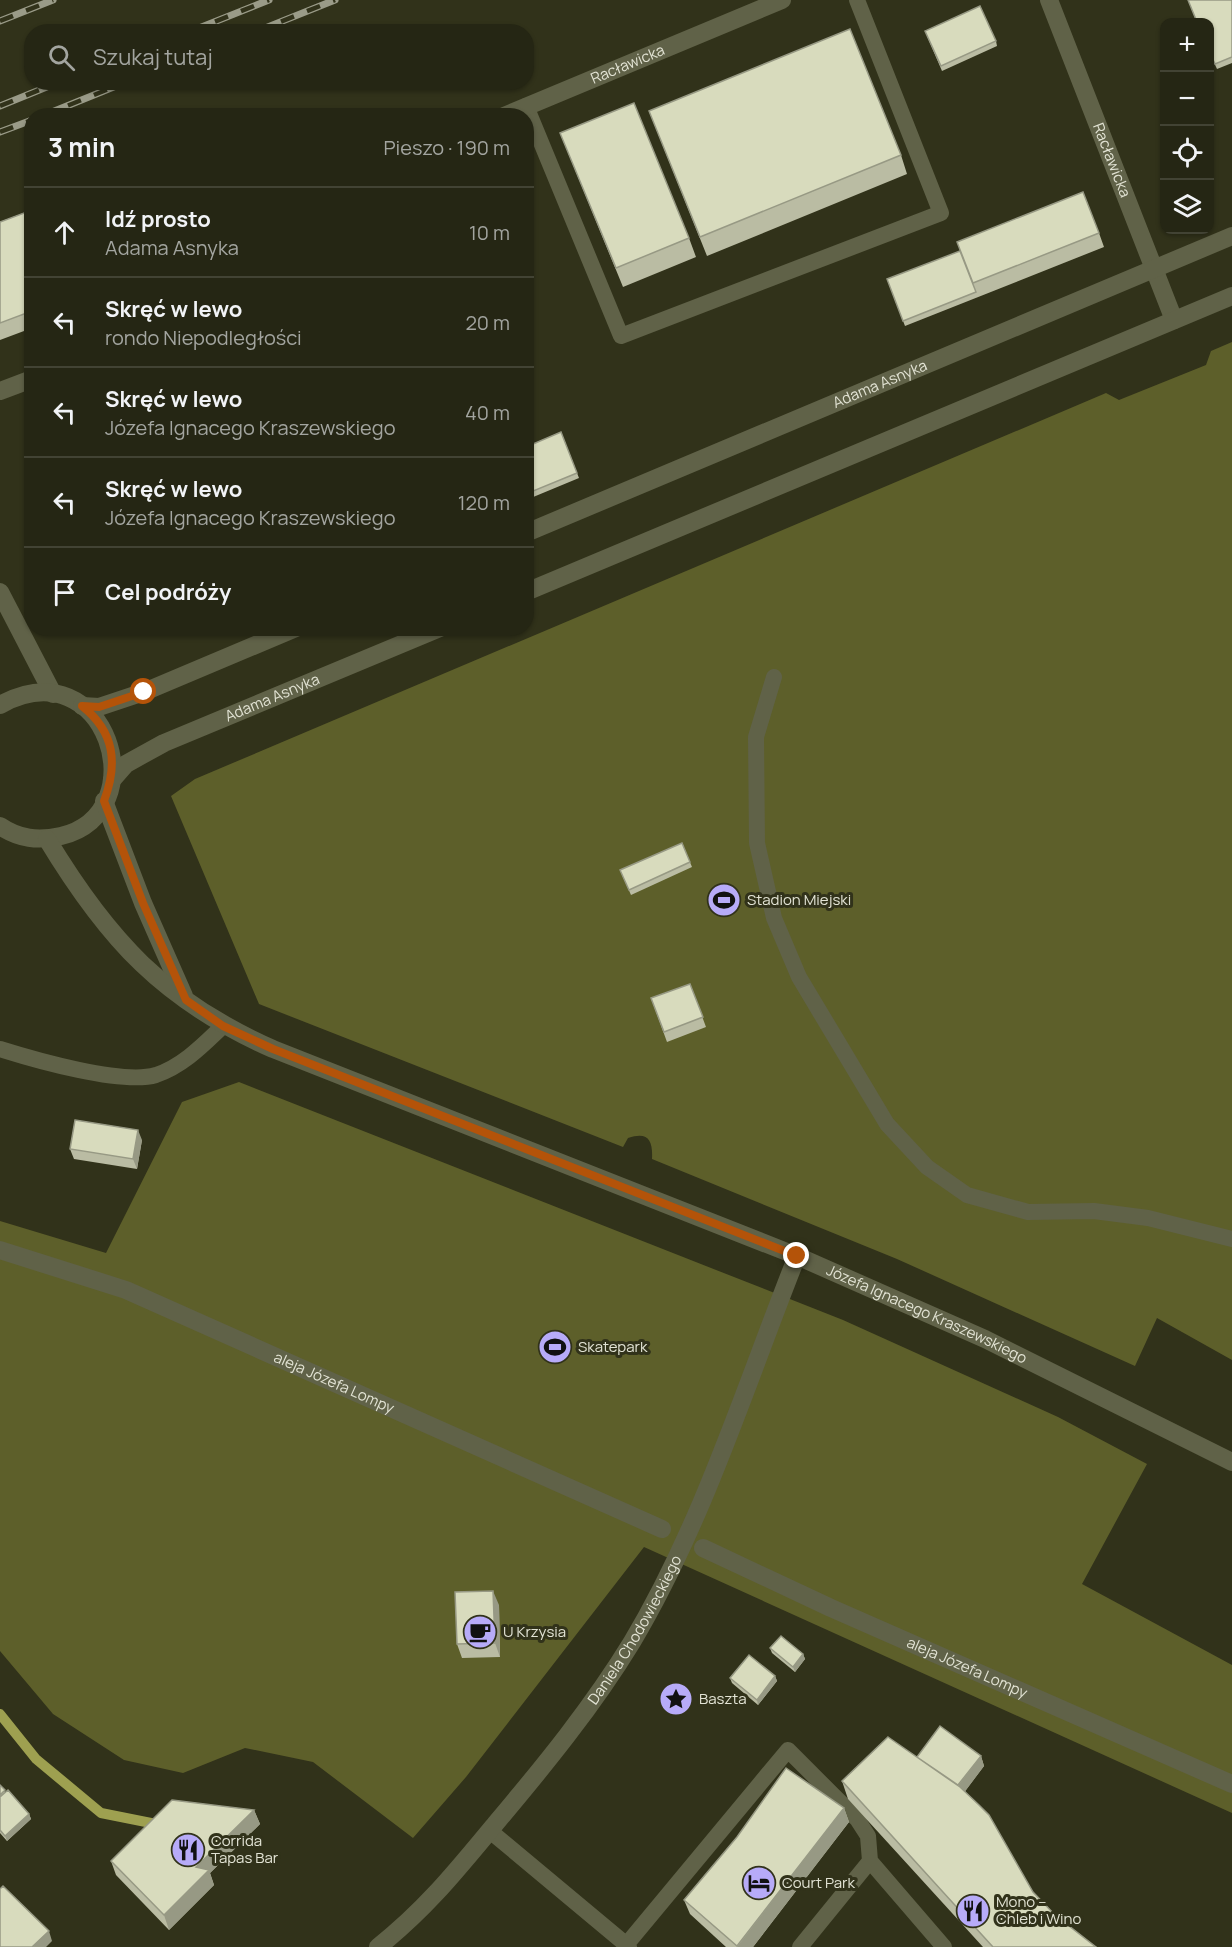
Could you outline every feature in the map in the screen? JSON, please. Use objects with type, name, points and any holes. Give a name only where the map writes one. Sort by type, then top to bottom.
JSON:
[{"type":"street","name":"Racławicka","points":[[522,108],[782,0]]},
{"type":"street","name":"Racławicka","points":[[1049,0],[1173,320]]},
{"type":"street","name":"Adama Asnyka","points":[[534,530],[1232,236]]},
{"type":"street","points":[[534,589],[1232,296]]},
{"type":"street","points":[[0,391],[24,382]]},
{"type":"street","points":[[0,592],[53,694]]},
{"type":"street","points":[[82,706],[99,707],[144,692],[277,636]]},
{"type":"street","name":"Adama Asnyka","points":[[112,780],[126,764],[164,743],[421,636]]},
{"type":"street","points":[[0,705],[33,693],[53,694],[82,706],[92,714],[106,733],[113,768],[112,780],[104,801],[84,825],[66,835],[47,839],[3,831]]},
{"type":"street","points":[[104,801],[151,923],[186,1000]]},
{"type":"street","name":"Józefa Ignacego Kraszewskiego","points":[[47,839],[71,879],[107,927],[146,969],[223,1026],[273,1049],[797,1256],[985,1339],[1232,1462]]},
{"type":"street","name":"aleja Józefa Lompy","points":[[0,1250],[126,1290],[662,1529]]},
{"type":"street","name":"Daniela Chodowieckiego","points":[[378,1947],[408,1923],[447,1884],[537,1775],[631,1643],[685,1540],[797,1256]]},
{"type":"street","name":"aleja Józefa Lompy","points":[[703,1548],[831,1608],[1232,1784]]},
{"type":"lane","points":[[534,125],[621,336],[941,213],[857,0]]},
{"type":"lane","points":[[774,677],[756,737],[757,843],[774,918],[799,977],[887,1124],[927,1167],[967,1195],[1028,1212],[1094,1210],[1148,1218],[1232,1239]]},
{"type":"lane","points":[[0,1049],[94,1072],[131,1077],[154,1075],[194,1053],[223,1026]]},
{"type":"lane","points":[[490,1831],[628,1946],[788,1750],[857,1819],[868,1836],[870,1861],[944,1947]]},
{"type":"lane","points":[[800,1947],[870,1861]]},
{"type":"green space","name":"Stadion Miejski","points":[[1232,342],[1232,1360],[1157,1318],[1135,1366],[897,1259],[652,1159],[650,1142],[645,1137],[628,1138],[623,1147],[259,1004],[171,796],[195,779],[1106,393],[1119,400],[1206,365],[1211,351]]},
{"type":"green space","points":[[239,1082],[843,1320],[1058,1417],[1147,1464],[1082,1584],[1232,1665],[1232,1813],[644,1547],[466,1777],[413,1838],[313,1762],[245,1748],[183,1773],[124,1760],[53,1714],[0,1651],[0,1221],[106,1253],[182,1102]]},
{"type":"building","points":[[1188,0],[1232,0],[1232,57],[1215,64],[1214,18],[1195,18]]},
{"type":"building","points":[[980,6],[996,41],[941,66],[925,31]]},
{"type":"building","points":[[850,29],[901,155],[700,237],[649,111]]},
{"type":"building","points":[[634,103],[689,238],[616,268],[560,133]]},
{"type":"building","points":[[1083,192],[1099,233],[973,283],[957,242]]},
{"type":"building","points":[[24,213],[24,314],[0,323],[0,222]]},
{"type":"building","points":[[960,251],[976,292],[903,321],[887,279]]},
{"type":"building","points":[[561,432],[577,473],[534,491],[534,444]]},
{"type":"building","points":[[682,843],[690,862],[629,890],[620,870]]},
{"type":"building","points":[[690,984],[703,1017],[664,1032],[651,998]]},
{"type":"building","points":[[75,1120],[138,1130],[133,1159],[70,1149]]},
{"type":"building","name":"U Krzysia","points":[[493,1591],[495,1643],[457,1644],[455,1592]]},
{"type":"building","points":[[781,1636],[803,1654],[793,1667],[770,1648]]},
{"type":"building","points":[[749,1655],[775,1676],[757,1700],[730,1678]]},
{"type":"building","points":[[940,1726],[981,1756],[958,1785],[917,1757]]},
{"type":"building","points":[[888,1737],[960,1787],[989,1815],[1033,1892],[1055,1915],[1096,1947],[993,1947],[842,1781]]},
{"type":"building","name":"Court Park","points":[[786,1768],[844,1808],[737,1946],[684,1900],[737,1837]]},
{"type":"building","points":[[0,1785],[5,1790],[0,1795]]},
{"type":"building","points":[[8,1790],[29,1814],[5,1836],[0,1830],[0,1797]]},
{"type":"building","name":"Corrida Tapas Bar","points":[[172,1800],[254,1810],[196,1867],[209,1870],[164,1915],[111,1861]]},
{"type":"building","points":[[3,1886],[49,1931],[32,1947],[0,1947],[0,1889]]},
{"type":"waterway","points":[[0,1714],[36,1759],[101,1813],[161,1825]]},
{"type":"railway","points":[[0,21],[53,0]]},
{"type":"railway","points":[[209,24],[269,0]]},
{"type":"railway","points":[[275,24],[335,0]]},
{"type":"railway","points":[[0,106],[39,90]]},
{"type":"railway","points":[[62,108],[106,90]]},
{"type":"railway","points":[[0,132],[24,123]]},
{"type":"place","name":"Stadion Miejski","points":[[724,900]]},
{"type":"place","name":"Skatepark","points":[[555,1347]]},
{"type":"place","name":"U Krzysia","points":[[480,1632]]},
{"type":"place","name":"Baszta","points":[[676,1699]]},
{"type":"place","name":"Corrida Tapas Bar","points":[[188,1850]]},
{"type":"place","name":"Court Park","points":[[759,1883]]},
{"type":"place","name":"Mono – Chleb i Wino","points":[[973,1911]]},
{"type":"route","points":[[144,692],[99,707],[82,706],[92,714],[106,733],[110,744],[112,780],[104,801],[122,853],[163,953],[186,1000],[223,1026],[273,1049],[797,1256]]}]
